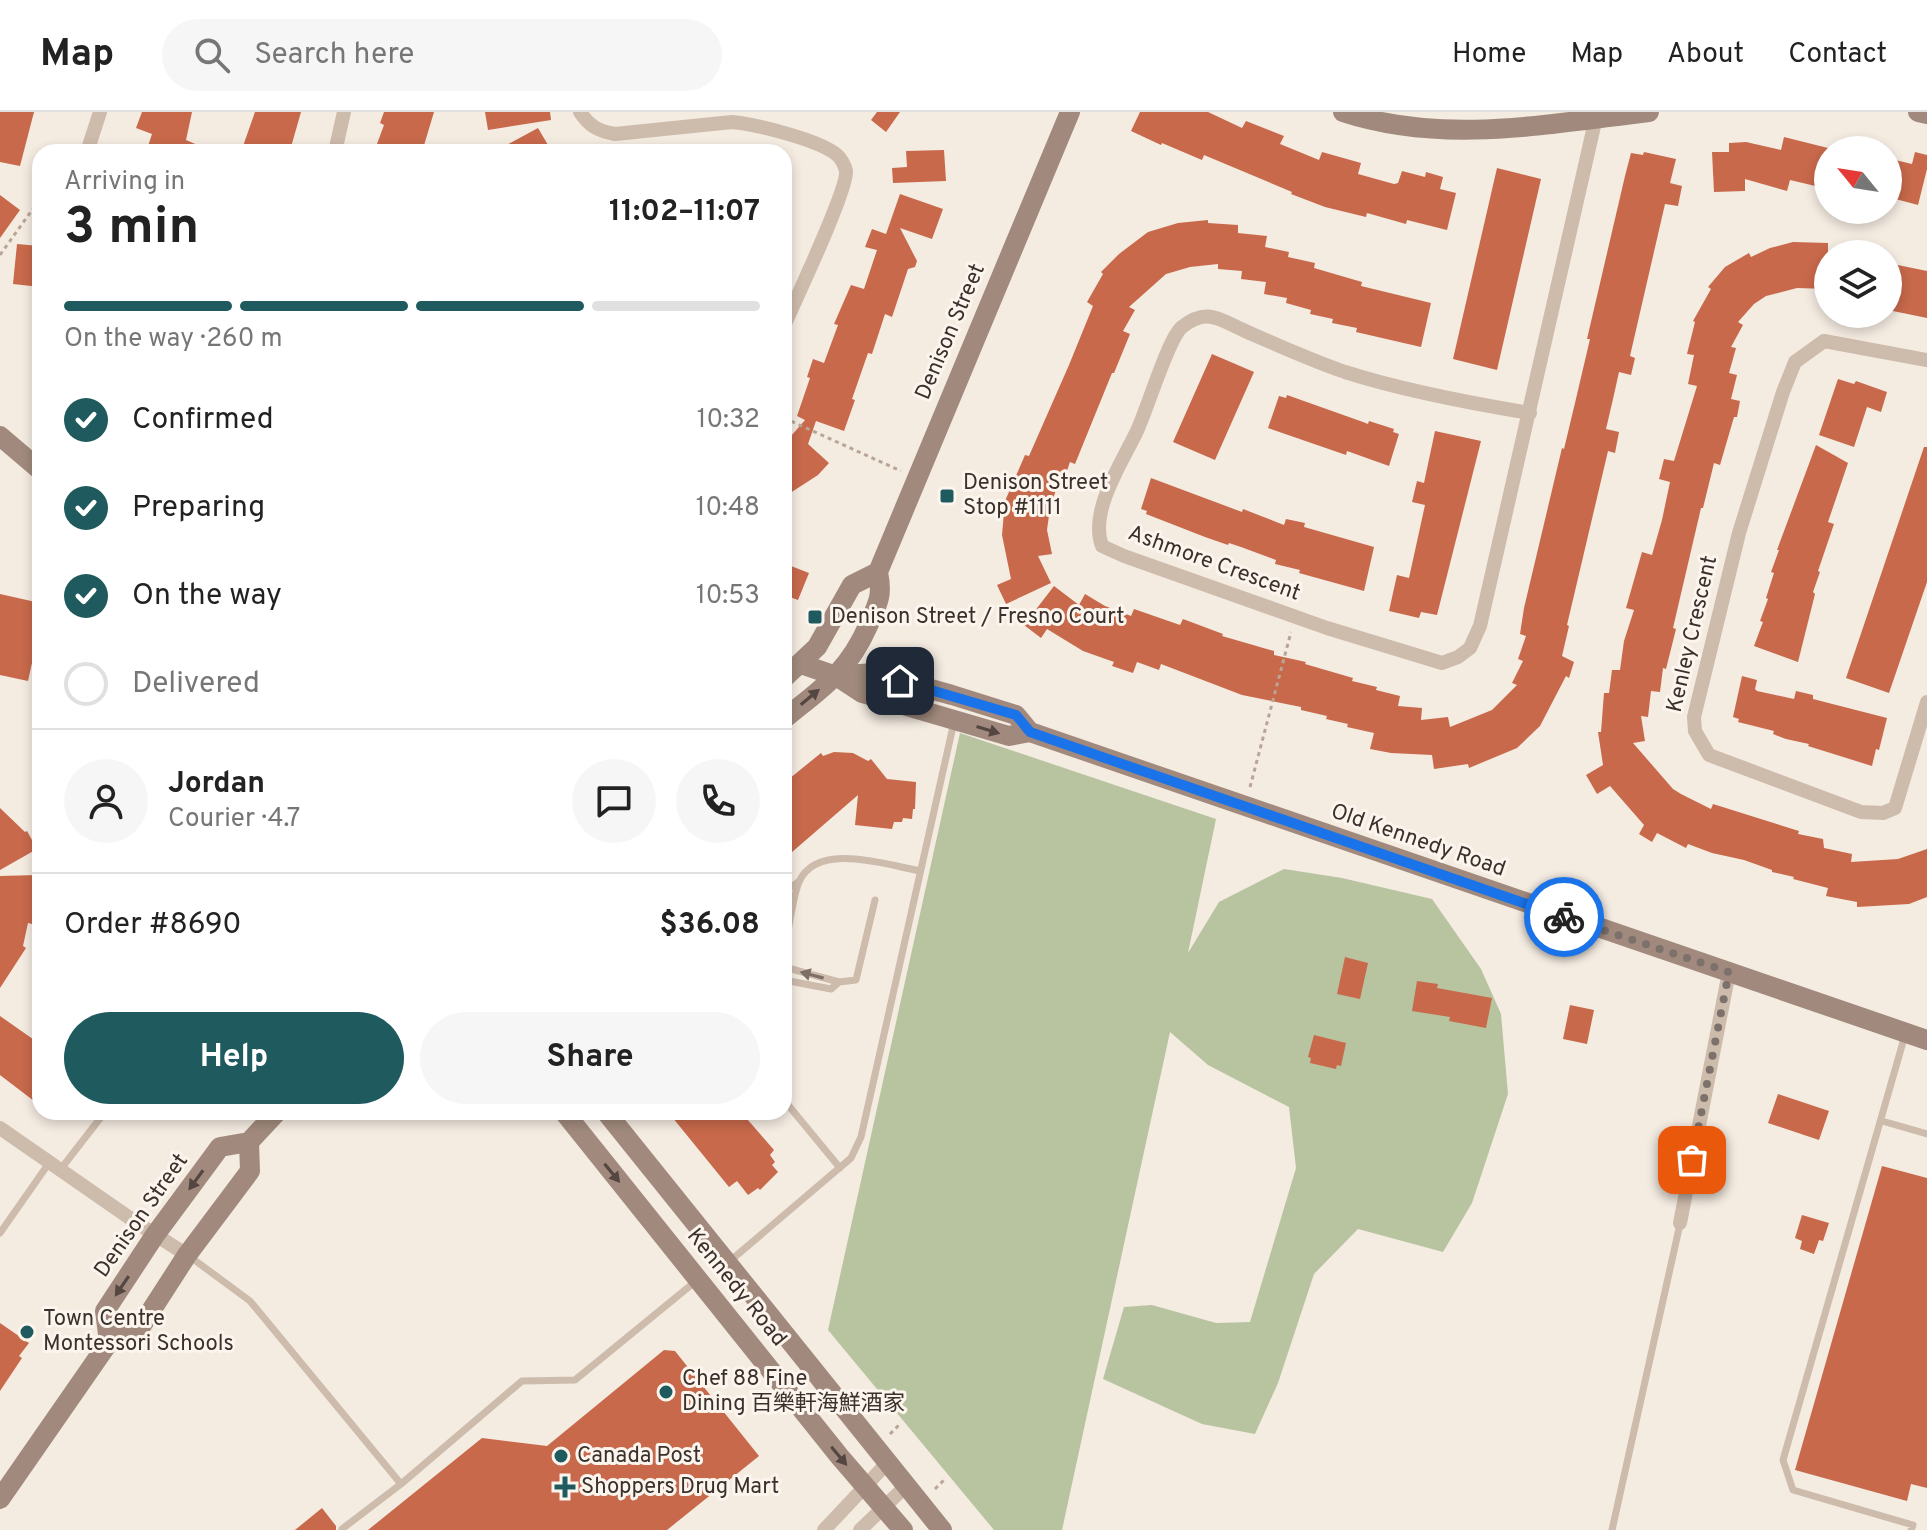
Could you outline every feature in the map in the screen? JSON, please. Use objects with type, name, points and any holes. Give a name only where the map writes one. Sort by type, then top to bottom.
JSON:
[{"type":"street","points":[[90,144],[100,112]]},
{"type":"street","points":[[337,144],[344,112]]},
{"type":"street","points":[[580,112],[589,125],[601,132],[615,134],[732,122],[749,124],[824,147],[839,156],[846,170],[841,195],[792,308]]},
{"type":"street","name":"Denison Street","points":[[792,712],[836,676],[857,652],[883,593],[878,572],[1070,112]]},
{"type":"street","points":[[1343,112],[1445,131],[1506,130],[1597,115],[1649,112]]},
{"type":"street","points":[[1918,112],[1927,114]]},
{"type":"street","name":"Ashmore Crescent","points":[[1530,413],[1473,404],[1349,373],[1238,328],[1221,318],[1207,315],[1181,328],[1171,344],[1149,407],[1102,505],[1097,533],[1102,546],[1124,556],[1296,617],[1442,663],[1470,648],[1480,626],[1530,413],[1597,115]]},
{"type":"street","name":"Kenley Crescent","points":[[1927,360],[1824,341],[1795,362],[1739,533],[1694,717],[1695,731],[1709,755],[1861,812],[1883,813],[1895,808],[1903,790],[1927,702]]},
{"type":"street","points":[[0,436],[32,463]]},
{"type":"street","points":[[792,662],[827,634],[852,585],[878,572]]},
{"type":"street","points":[[792,662],[836,676]]},
{"type":"street","name":"Old Kennedy Road","points":[[836,676],[873,673],[952,695],[1016,715],[1030,732]]},
{"type":"street","name":"Old Kennedy Road","points":[[836,676],[862,693],[1009,736],[1030,732],[1927,1040]]},
{"type":"street","points":[[1680,1223],[1729,972]]},
{"type":"street","name":"Denison Street","points":[[109,1342],[105,1311],[155,1235],[220,1147],[249,1142],[270,1120]]},
{"type":"street","name":"Kennedy Road","points":[[570,1120],[903,1530]]},
{"type":"street","name":"Kennedy Road","points":[[612,1120],[942,1530]]},
{"type":"street","points":[[0,1128],[187,1255]]},
{"type":"street","points":[[0,1499],[109,1342],[138,1331],[187,1255],[250,1171],[249,1142]]},
{"type":"street","points":[[824,1530],[888,1462]]},
{"type":"street","points":[[860,1530],[906,1486]]},
{"type":"lane","points":[[728,1263],[851,1158],[861,1137],[954,719]]},
{"type":"lane","points":[[792,886],[822,861],[837,857],[920,871]]},
{"type":"lane","points":[[792,918],[800,881]]},
{"type":"lane","points":[[792,969],[839,982],[856,980],[875,900]]},
{"type":"lane","points":[[792,982],[831,989],[839,982]]},
{"type":"lane","points":[[1906,1033],[1783,1460],[1793,1490],[1913,1525],[1911,1530]]},
{"type":"lane","points":[[792,1110],[840,1168]]},
{"type":"lane","points":[[0,1233],[98,1120]]},
{"type":"lane","points":[[1882,1121],[1927,1134]]},
{"type":"lane","points":[[1612,1530],[1680,1223]]},
{"type":"lane","points":[[187,1255],[250,1301],[401,1484]]},
{"type":"lane","points":[[342,1529],[401,1484],[522,1381],[575,1380],[698,1279]]},
{"type":"path","points":[[0,255],[32,210]]},
{"type":"path","points":[[792,422],[885,464]]},
{"type":"path","points":[[1245,806],[1296,617]]},
{"type":"path","points":[[888,1437],[900,1424]]},
{"type":"path","points":[[932,1491],[945,1479]]},
{"type":"green space","points":[[960,733],[1216,819],[1188,953],[1219,902],[1284,869],[1342,878],[1432,899],[1481,969],[1501,1014],[1508,1094],[1472,1203],[1443,1252],[1358,1229],[1314,1274],[1278,1383],[1255,1434],[1202,1424],[1103,1379],[1124,1307],[1152,1305],[1216,1323],[1250,1322],[1296,1168],[1289,1107],[1208,1065],[1170,1032],[1062,1530],[994,1530],[828,1330]]},
{"type":"building","points":[[0,112],[34,112],[20,166],[0,162]]},
{"type":"building","points":[[142,112],[192,112],[186,140],[195,144],[149,144],[152,134],[136,128]]},
{"type":"building","points":[[255,112],[301,112],[292,144],[244,144]]},
{"type":"building","points":[[384,112],[434,112],[424,144],[377,144],[384,125],[380,123]]},
{"type":"building","points":[[485,112],[550,112],[551,120],[488,130]]},
{"type":"building","points":[[877,112],[900,112],[886,132],[871,120]]},
{"type":"building","points":[[1140,112],[1208,112],[1242,128],[1246,121],[1284,136],[1280,144],[1319,160],[1322,152],[1361,163],[1358,174],[1394,184],[1398,183],[1402,171],[1425,177],[1426,172],[1443,177],[1440,189],[1456,193],[1447,230],[1407,220],[1406,224],[1367,213],[1366,217],[1325,207],[1204,155],[1202,160],[1161,145],[1131,131]]},
{"type":"building","points":[[538,128],[547,144],[509,144]]},
{"type":"building","points":[[1784,137],[1814,144],[1814,186],[1790,180],[1787,191],[1745,179],[1745,191],[1714,192],[1712,152],[1729,152],[1729,143],[1746,142],[1781,150]]},
{"type":"building","points":[[944,150],[946,181],[893,183],[892,168],[907,167],[906,151]]},
{"type":"building","points":[[1644,152],[1676,159],[1670,183],[1682,186],[1678,206],[1665,204],[1630,356],[1635,358],[1631,375],[1619,372],[1606,429],[1619,432],[1615,453],[1608,451],[1567,625],[1562,656],[1574,662],[1569,678],[1566,676],[1540,726],[1517,748],[1469,768],[1468,764],[1434,769],[1432,755],[1370,749],[1374,733],[1347,727],[1348,724],[1326,719],[1327,716],[1301,710],[1301,707],[1242,695],[1161,664],[1159,670],[1137,662],[1133,673],[1112,666],[1114,662],[1083,651],[1047,629],[1041,638],[1024,625],[1054,586],[1079,605],[1085,594],[1131,616],[1134,609],[1180,625],[1183,619],[1222,636],[1274,651],[1274,655],[1353,678],[1352,681],[1400,696],[1398,706],[1422,708],[1421,720],[1448,717],[1450,727],[1492,710],[1517,685],[1512,683],[1523,661],[1518,659],[1526,636],[1520,634],[1524,608],[1590,339],[1587,339],[1625,176],[1631,153],[1643,155]]},
{"type":"building","points":[[1915,152],[1927,155],[1927,169],[1918,205],[1902,201],[1902,162],[1912,164]]},
{"type":"building","points":[[1497,168],[1541,179],[1497,370],[1453,359]]},
{"type":"building","points":[[900,194],[943,209],[932,239],[900,228],[917,261],[915,267],[908,269],[892,317],[885,314],[872,354],[868,353],[844,431],[816,421],[808,444],[829,463],[818,475],[792,492],[792,435],[805,420],[797,416],[813,359],[824,363],[838,325],[834,324],[851,285],[864,289],[877,250],[865,247],[872,229],[886,234]]},
{"type":"building","points":[[0,195],[20,210],[0,238]]},
{"type":"building","points":[[1208,220],[1208,223],[1238,225],[1238,233],[1267,236],[1265,247],[1289,252],[1288,257],[1315,263],[1314,268],[1362,282],[1361,286],[1431,303],[1421,347],[1356,332],[1357,328],[1332,323],[1333,319],[1310,314],[1311,310],[1286,303],[1287,298],[1264,294],[1266,282],[1241,279],[1242,271],[1218,269],[1218,264],[1166,274],[1129,307],[1135,310],[1123,331],[1130,334],[1075,464],[1070,462],[1062,485],[1058,484],[1047,530],[1052,554],[1038,556],[1051,583],[1006,604],[997,585],[1011,579],[1002,535],[1005,501],[1025,455],[1029,456],[1069,365],[1093,306],[1087,302],[1103,274],[1101,272],[1148,232],[1178,223]]},
{"type":"building","points":[[1793,242],[1814,243],[1814,289],[1797,288],[1766,296],[1738,322],[1743,325],[1731,347],[1736,348],[1729,373],[1737,375],[1731,399],[1740,401],[1737,417],[1734,417],[1720,465],[1714,463],[1701,508],[1660,692],[1651,691],[1648,717],[1641,716],[1645,741],[1633,743],[1681,794],[1711,809],[1713,804],[1799,831],[1798,834],[1823,839],[1824,848],[1852,854],[1851,862],[1898,859],[1927,849],[1927,897],[1909,904],[1857,907],[1857,902],[1826,896],[1828,888],[1772,872],[1744,860],[1688,844],[1686,848],[1657,833],[1652,842],[1639,834],[1644,825],[1610,786],[1597,794],[1586,775],[1603,765],[1598,732],[1601,732],[1604,693],[1609,693],[1612,670],[1620,670],[1624,641],[1634,610],[1626,608],[1642,552],[1652,555],[1662,520],[1670,482],[1659,479],[1664,459],[1674,461],[1697,386],[1688,384],[1694,355],[1687,354],[1693,321],[1711,289],[1708,287],[1725,267],[1749,253],[1751,257]]},
{"type":"building","points":[[17,244],[32,245],[32,286],[13,284]]},
{"type":"building","points":[[1902,266],[1927,271],[1927,318],[1902,313]]},
{"type":"building","points":[[1212,354],[1254,372],[1215,460],[1173,442]]},
{"type":"building","points":[[1838,379],[1854,384],[1856,381],[1887,392],[1881,412],[1867,407],[1854,447],[1819,435]]},
{"type":"building","points":[[1287,395],[1368,424],[1369,421],[1394,429],[1393,432],[1399,434],[1389,466],[1268,428],[1279,396],[1286,398]]},
{"type":"building","points":[[1435,431],[1481,441],[1437,615],[1421,612],[1419,618],[1389,611],[1397,575],[1409,578],[1425,505],[1412,502],[1417,481],[1424,483]]},
{"type":"building","points":[[1816,445],[1848,463],[1828,522],[1834,524],[1818,571],[1798,662],[1754,646],[1763,622],[1760,621],[1768,599],[1777,550]]},
{"type":"building","points":[[1924,447],[1927,447],[1927,582],[1889,693],[1846,678]]},
{"type":"building","points":[[1151,478],[1284,525],[1286,519],[1305,523],[1304,527],[1374,547],[1364,591],[1299,573],[1300,570],[1275,564],[1276,560],[1146,514],[1147,511],[1141,509]]},
{"type":"building","points":[[792,566],[809,573],[798,600],[792,598]]},
{"type":"building","points":[[0,594],[32,601],[32,663],[28,681],[0,675]]},
{"type":"building","points":[[1742,676],[1757,680],[1757,691],[1794,699],[1796,691],[1813,695],[1813,699],[1887,718],[1872,766],[1786,739],[1773,734],[1774,731],[1738,722],[1739,719],[1733,717]]},
{"type":"building","points":[[834,752],[853,753],[868,761],[871,759],[887,779],[916,782],[912,819],[903,818],[902,822],[894,822],[892,829],[855,825],[858,795],[792,852],[792,777],[821,753],[823,756]]},
{"type":"building","points":[[0,808],[27,831],[32,840],[32,852],[0,870]]},
{"type":"building","points":[[32,875],[32,924],[28,923],[23,946],[26,948],[0,988],[0,876]]},
{"type":"building","points":[[1345,957],[1368,963],[1360,999],[1337,994]]},
{"type":"building","points":[[1417,981],[1438,984],[1437,988],[1492,998],[1486,1028],[1449,1021],[1450,1017],[1412,1011]]},
{"type":"building","points":[[1570,1005],[1594,1010],[1587,1044],[1563,1039]]},
{"type":"building","points":[[0,1016],[32,1038],[32,1099],[0,1075]]},
{"type":"building","points":[[1314,1035],[1346,1043],[1341,1066],[1337,1065],[1336,1069],[1310,1063],[1311,1058],[1308,1057]]},
{"type":"building","points":[[1778,1094],[1829,1111],[1819,1140],[1768,1123]]},
{"type":"building","points":[[675,1120],[748,1120],[774,1150],[770,1155],[775,1162],[772,1165],[778,1172],[760,1190],[758,1188],[748,1195],[737,1181],[729,1187]]},
{"type":"building","points":[[1882,1166],[1927,1178],[1927,1488],[1911,1484],[1907,1501],[1795,1470]]},
{"type":"building","points":[[1802,1215],[1829,1223],[1823,1241],[1819,1240],[1814,1254],[1800,1249],[1802,1241],[1795,1238]]},
{"type":"building","points":[[0,1323],[29,1343],[0,1391]]},
{"type":"building","points":[[664,1350],[675,1351],[759,1456],[667,1530],[368,1530],[482,1438],[547,1446]]},
{"type":"building","points":[[322,1508],[336,1530],[295,1530]]},
{"type":"way so far","points":[[1564,917],[1729,972],[1692,1160]]},
{"type":"place","name":"Denison Street Stop #1111","points":[[947,496]]},
{"type":"place","name":"Denison Street / Fresno Court","points":[[815,617]]},
{"type":"place","name":"Town Centre Montessori Schools","points":[[27,1332]]},
{"type":"place","name":"Chef 88 Fine Dining 百樂軒海鮮酒家","points":[[666,1392]]},
{"type":"place","name":"Canada Post","points":[[561,1456]]},
{"type":"place","name":"Shoppers Drug Mart","points":[[565,1487]]},
{"type":"route","points":[[900,681],[1016,715],[1030,732],[1564,917]]}]
